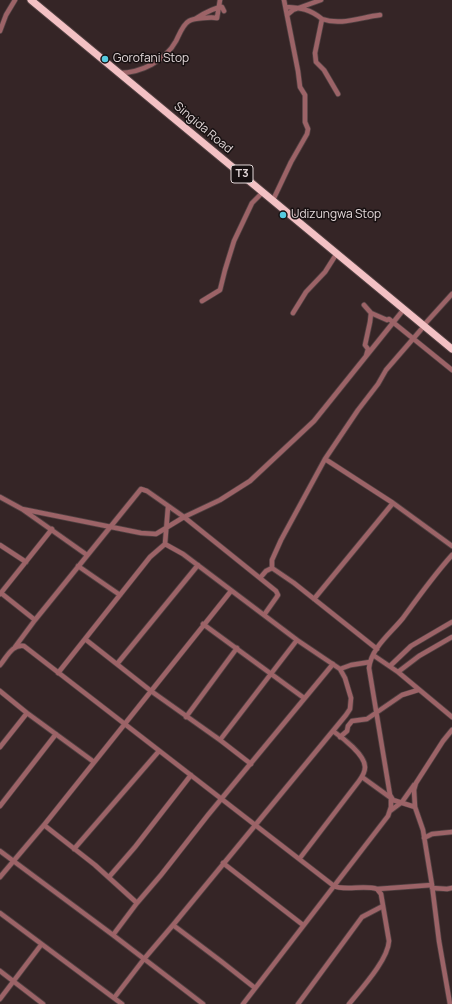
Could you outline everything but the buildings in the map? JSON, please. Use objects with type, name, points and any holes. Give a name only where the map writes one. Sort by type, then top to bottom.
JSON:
[{"type":"highway","name":"Singida Road","points":[[31,0],[452,349]]},
{"type":"street","points":[[0,31],[6,15],[15,0]]},
{"type":"street","points":[[193,20],[217,18],[220,0]]},
{"type":"street","points":[[273,200],[291,162],[307,134],[308,129],[306,122],[305,95],[298,80],[298,71],[284,0]]},
{"type":"street","points":[[287,15],[297,9],[321,0]]},
{"type":"street","points":[[118,73],[131,72],[154,64],[172,48],[185,24],[208,11],[222,7],[224,11]]},
{"type":"street","points":[[286,7],[310,10],[328,22],[351,21],[380,15]]},
{"type":"street","points":[[322,19],[315,53],[316,62],[324,70],[338,94]]},
{"type":"street","points":[[202,301],[220,290],[234,241],[252,202],[263,192]]},
{"type":"street","points":[[293,313],[306,292],[325,272],[337,253]]},
{"type":"street","points":[[272,568],[272,560],[281,540],[325,459],[378,384],[386,370],[452,294]]},
{"type":"street","points":[[364,305],[371,313],[387,320],[389,319],[452,370]]},
{"type":"street","points":[[22,508],[109,527],[156,534],[184,517],[220,500],[250,481],[314,421],[404,309]]},
{"type":"street","points":[[366,356],[368,348],[365,345],[371,313]]},
{"type":"street","points":[[325,459],[393,503],[452,546]]},
{"type":"street","points":[[0,665],[109,527],[141,489],[147,491],[184,517],[276,591],[278,595],[264,615]]},
{"type":"street","points":[[0,497],[22,508],[87,555]]},
{"type":"street","points":[[314,599],[393,503]]},
{"type":"street","points":[[58,673],[150,557],[165,544],[168,506]]},
{"type":"street","points":[[35,620],[0,594],[52,529]]},
{"type":"street","points":[[114,998],[144,959],[333,731],[350,709],[352,704],[345,678],[340,669],[297,640],[183,554],[165,544]]},
{"type":"street","points":[[0,545],[26,562]]},
{"type":"street","points":[[243,1004],[388,816],[391,798],[370,677],[370,662],[377,649],[402,619],[435,574],[452,555]]},
{"type":"street","points":[[117,664],[198,565]]},
{"type":"street","points":[[78,566],[120,595]]},
{"type":"street","points":[[260,578],[266,571],[272,568]]},
{"type":"street","points":[[272,568],[294,583],[377,649]]},
{"type":"street","points":[[0,877],[44,825],[203,624],[231,591]]},
{"type":"street","points":[[390,666],[411,646],[452,622]]},
{"type":"street","points":[[203,624],[304,698]]},
{"type":"street","points":[[398,672],[419,656],[452,636]]},
{"type":"street","points":[[85,639],[151,691],[251,764]]},
{"type":"street","points":[[220,740],[297,640]]},
{"type":"street","points":[[15,647],[20,645],[24,646],[255,825],[300,858],[334,886],[339,888],[368,887],[377,889],[432,886],[447,889],[452,888]]},
{"type":"street","points":[[186,717],[237,648]]},
{"type":"street","points":[[373,655],[398,672],[452,717]]},
{"type":"street","points":[[340,669],[351,665],[370,662]]},
{"type":"street","points":[[113,935],[137,903],[333,664]]},
{"type":"street","points":[[340,736],[347,731],[348,726],[352,721],[367,719],[402,695],[418,690]]},
{"type":"street","points":[[0,691],[27,713],[94,762]]},
{"type":"street","points":[[0,747],[27,713]]},
{"type":"street","points":[[390,811],[402,802],[452,730]]},
{"type":"street","points":[[300,858],[362,777],[365,768],[364,760],[360,754],[333,731]]},
{"type":"street","points":[[0,806],[56,734]]},
{"type":"street","points":[[74,849],[159,751]]},
{"type":"street","points":[[109,877],[135,847],[191,775]]},
{"type":"street","points":[[362,777],[391,798],[415,807]]},
{"type":"street","points":[[416,783],[414,790],[415,807],[423,830],[439,941],[450,1004]]},
{"type":"street","points":[[44,825],[109,877],[137,903]]},
{"type":"street","points":[[424,838],[432,834],[452,832]]},
{"type":"street","points":[[0,851],[203,1004]]},
{"type":"street","points":[[223,863],[303,925]]},
{"type":"street","points":[[349,1004],[387,953],[389,941],[381,894],[377,889]]},
{"type":"street","points":[[298,1004],[362,917],[383,906]]},
{"type":"street","points":[[0,914],[120,1003]]},
{"type":"street","points":[[173,925],[255,988]]},
{"type":"street","points":[[0,999],[41,945]]},
{"type":"street","points":[[0,971],[42,1004]]},
{"type":"place","name":"Gorofani Stop","points":[[105,59]]},
{"type":"place","name":"Udizungwa Stop","points":[[283,215]]}]
